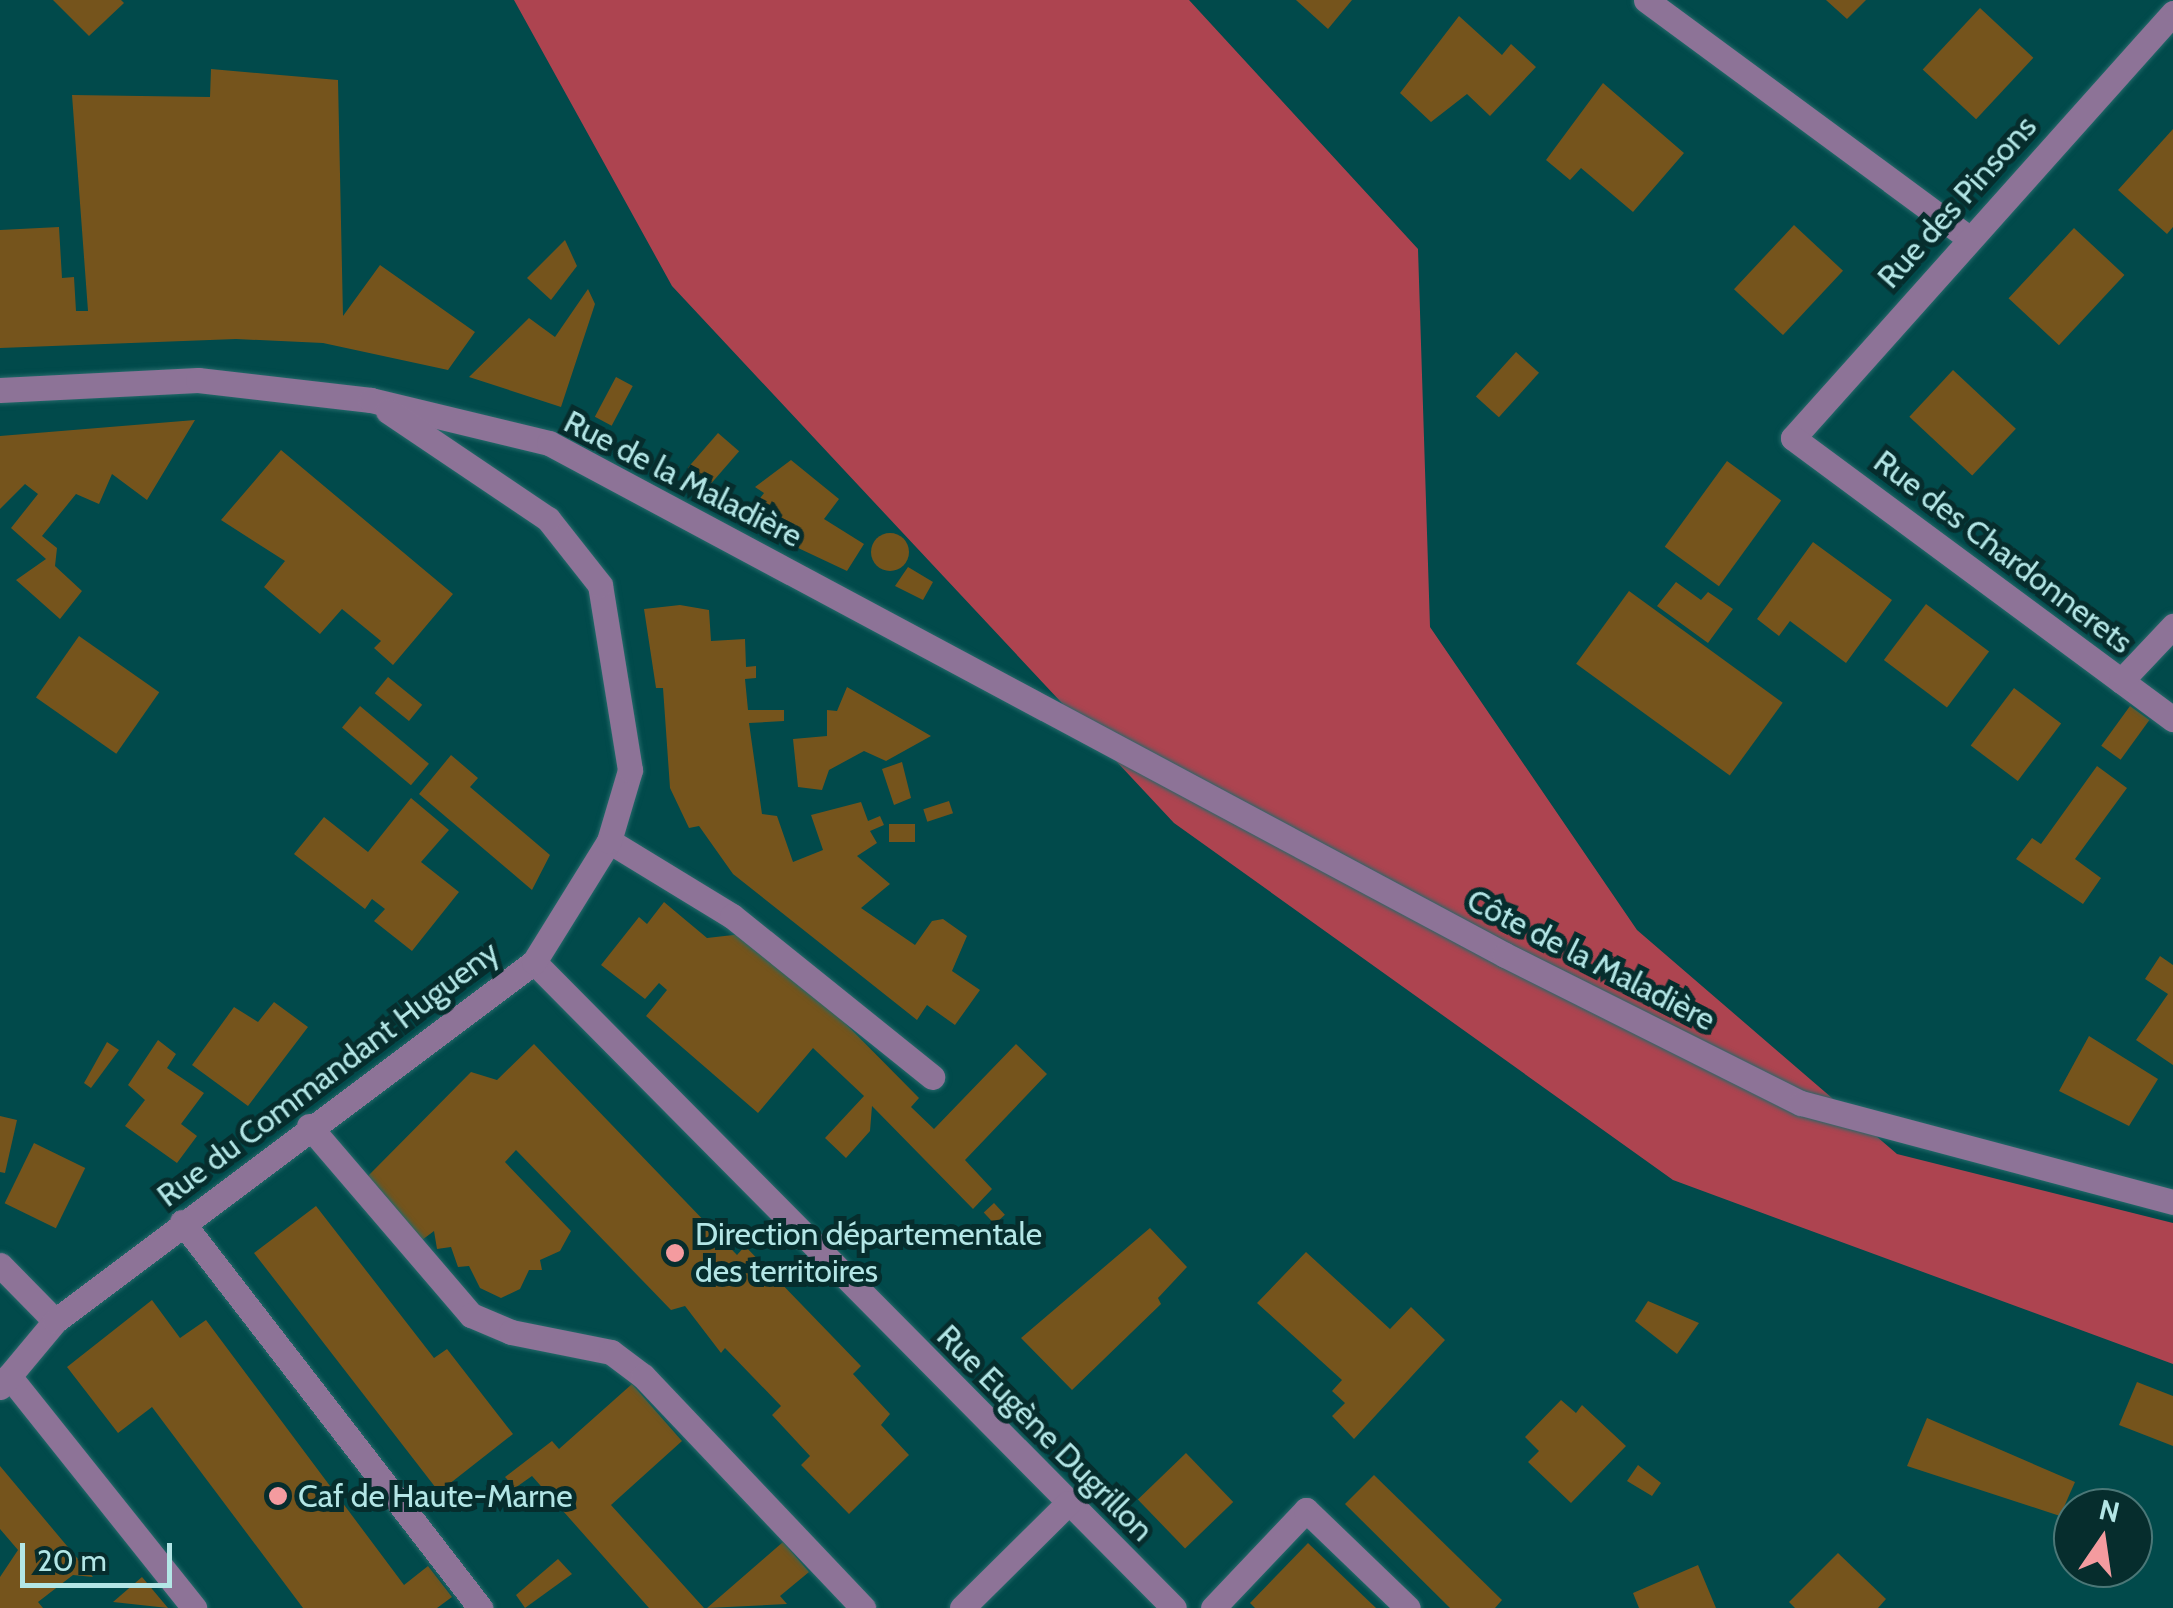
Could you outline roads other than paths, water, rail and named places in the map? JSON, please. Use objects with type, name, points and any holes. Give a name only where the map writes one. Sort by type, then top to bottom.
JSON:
[{"type":"street","points":[[1646,0],[1967,237]]},
{"type":"street","name":"Rue des Pinsons","points":[[1793,438],[1967,237],[2173,13]]},
{"type":"street","name":"Rue de la Maladière","points":[[0,390],[198,380],[371,400],[566,450],[1012,694]]},
{"type":"street","name":"Rue du Commandant Hugueny","points":[[4,1381],[55,1320],[309,1126],[534,962],[609,841],[630,770],[600,584],[548,519],[371,400]]},
{"type":"street","name":"Rue des Chardonnerets","points":[[1793,438],[2173,719]]},
{"type":"street","points":[[2121,681],[2173,626]]},
{"type":"street","name":"Côte de la Maladière","points":[[1012,694],[1802,1103],[2173,1202]]},
{"type":"street","points":[[609,841],[732,916],[932,1077]]},
{"type":"street","name":"Rue Eugène Dugrillon","points":[[534,962],[1174,1608]]},
{"type":"street","points":[[309,1126],[472,1314],[622,1360],[864,1608]]},
{"type":"street","points":[[182,1222],[480,1608]]},
{"type":"street","points":[[0,1265],[55,1320]]},
{"type":"street","points":[[4,1381],[194,1608]]},
{"type":"street","points":[[962,1608],[1068,1503]]},
{"type":"street","points":[[1213,1608],[1306,1510],[1408,1608]]},
{"type":"place","name":"Direction départementale des territoires","points":[[675,1253]]},
{"type":"place","name":"Caf de Haute-Marne","points":[[278,1496]]}]
